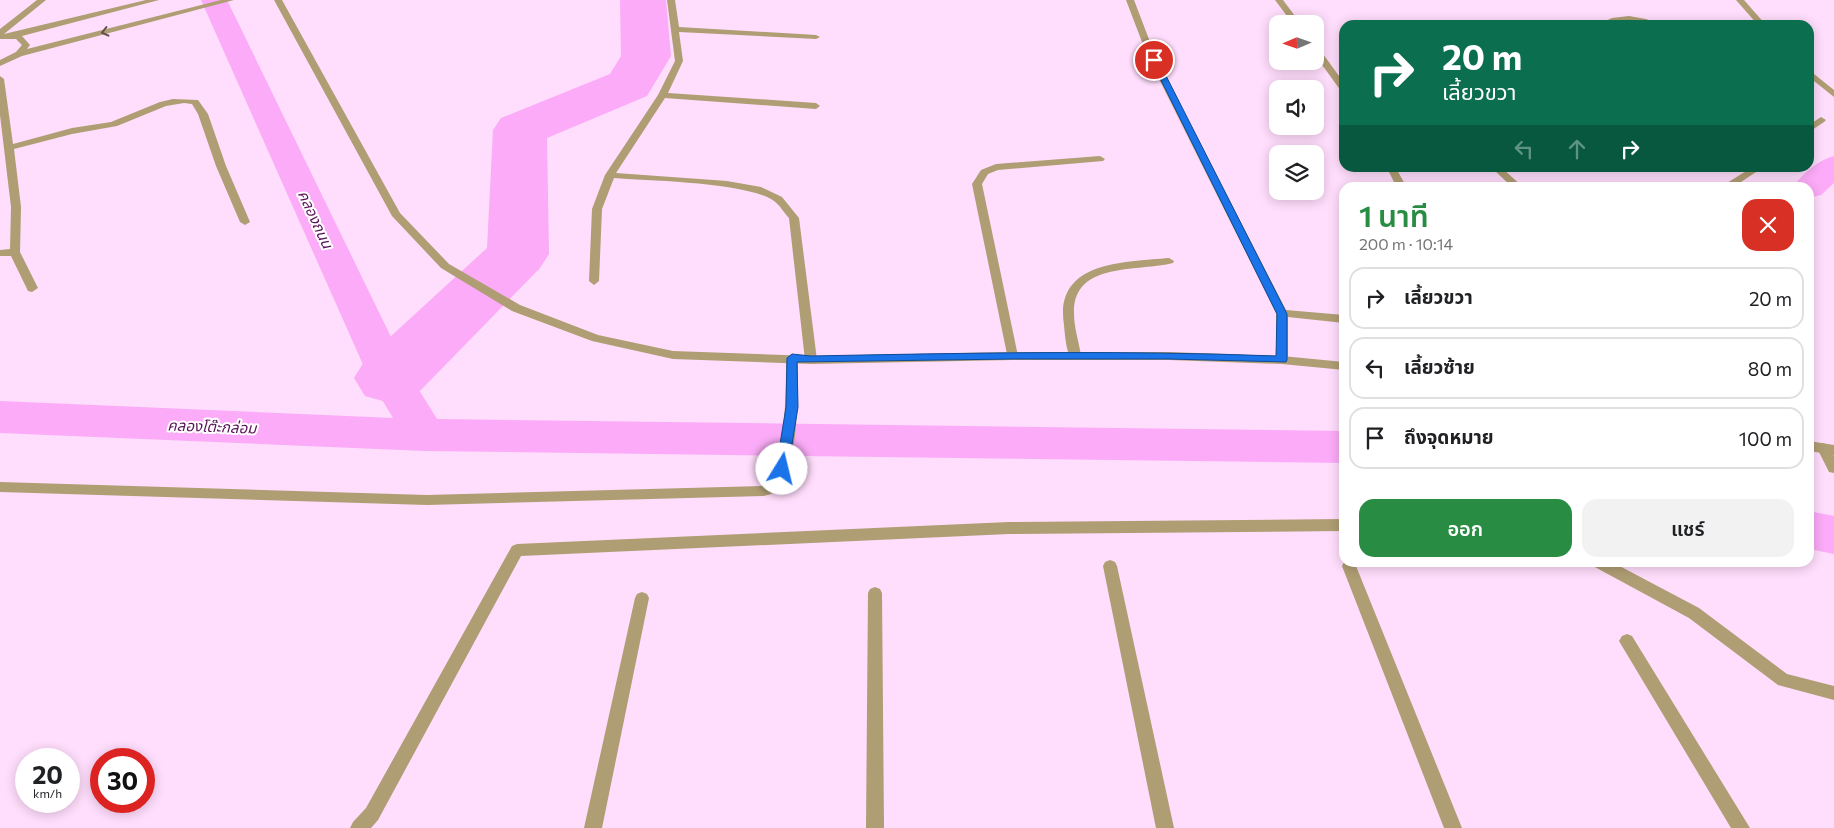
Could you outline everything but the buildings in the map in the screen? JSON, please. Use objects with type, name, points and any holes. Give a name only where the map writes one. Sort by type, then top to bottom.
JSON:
[{"type":"street","points":[[0,33],[42,0]]},
{"type":"street","points":[[0,37],[155,0]]},
{"type":"street","points":[[0,63],[19,54],[230,0]]},
{"type":"street","points":[[278,0],[396,214],[445,266],[516,308],[596,338],[673,355],[811,360],[1012,356],[1169,356],[1282,360],[1339,366]]},
{"type":"street","points":[[594,281],[597,209],[610,175],[662,95],[679,61],[671,0]]},
{"type":"street","points":[[1130,0],[1151,55],[1282,314],[1282,360]]},
{"type":"street","points":[[1279,0],[1290,15]]},
{"type":"street","points":[[1740,0],[1758,20]]},
{"type":"street","points":[[124,7],[132,25]]},
{"type":"street","points":[[1616,20],[1627,18],[1643,20]]},
{"type":"street","points":[[675,29],[816,37]]},
{"type":"street","points":[[10,36],[25,41],[26,45],[19,54]]},
{"type":"street","points":[[1324,61],[1339,82]]},
{"type":"street","points":[[1814,77],[1832,93]]},
{"type":"street","points":[[0,79],[16,207],[15,252],[32,288]]},
{"type":"street","points":[[662,95],[816,106]]},
{"type":"street","points":[[8,148],[70,132],[115,124],[131,119],[155,106],[176,100],[194,102],[203,114],[221,166],[245,222]]},
{"type":"street","points":[[1814,125],[1821,120]]},
{"type":"street","points":[[1012,356],[977,184],[984,172],[996,167],[1100,159]]},
{"type":"street","points":[[1501,172],[1512,182]]},
{"type":"street","points":[[1734,182],[1750,172]]},
{"type":"street","points":[[610,175],[727,184],[757,189],[778,199],[794,218],[811,360]]},
{"type":"street","points":[[0,253],[15,252]]},
{"type":"street","points":[[1075,356],[1068,312],[1073,291],[1081,280],[1105,271],[1134,264],[1170,261]]},
{"type":"street","points":[[1282,314],[1339,319]]},
{"type":"street","points":[[0,487],[427,500],[764,491],[774,486],[782,469],[792,407],[792,358]]},
{"type":"street","points":[[1814,447],[1829,449],[1834,467]]},
{"type":"street","points":[[359,828],[372,814],[517,550],[1010,528],[1339,524]]},
{"type":"street","points":[[1110,566],[1166,828]]},
{"type":"street","points":[[1349,567],[1453,828]]},
{"type":"street","points":[[1607,567],[1694,613],[1783,680],[1834,693]]},
{"type":"street","points":[[875,593],[875,828]]},
{"type":"street","points":[[593,828],[642,598]]},
{"type":"street","points":[[1627,642],[1741,828]]},
{"type":"waterway","name":"คลองถนน","points":[[214,0],[390,378],[425,435]]},
{"type":"waterway","points":[[390,378],[518,254],[520,130],[629,85],[646,56],[643,0]]},
{"type":"waterway","points":[[1814,184],[1834,166]]},
{"type":"waterway","name":"คลองโต๊ะกล่อม","points":[[0,417],[425,435]]},
{"type":"waterway","points":[[425,435],[1339,447]]},
{"type":"waterway","points":[[1814,531],[1834,535]]},
{"type":"route","points":[[782,469],[792,407],[792,358],[811,360],[1012,356],[1169,356],[1282,360],[1282,314],[1154,60]]}]
